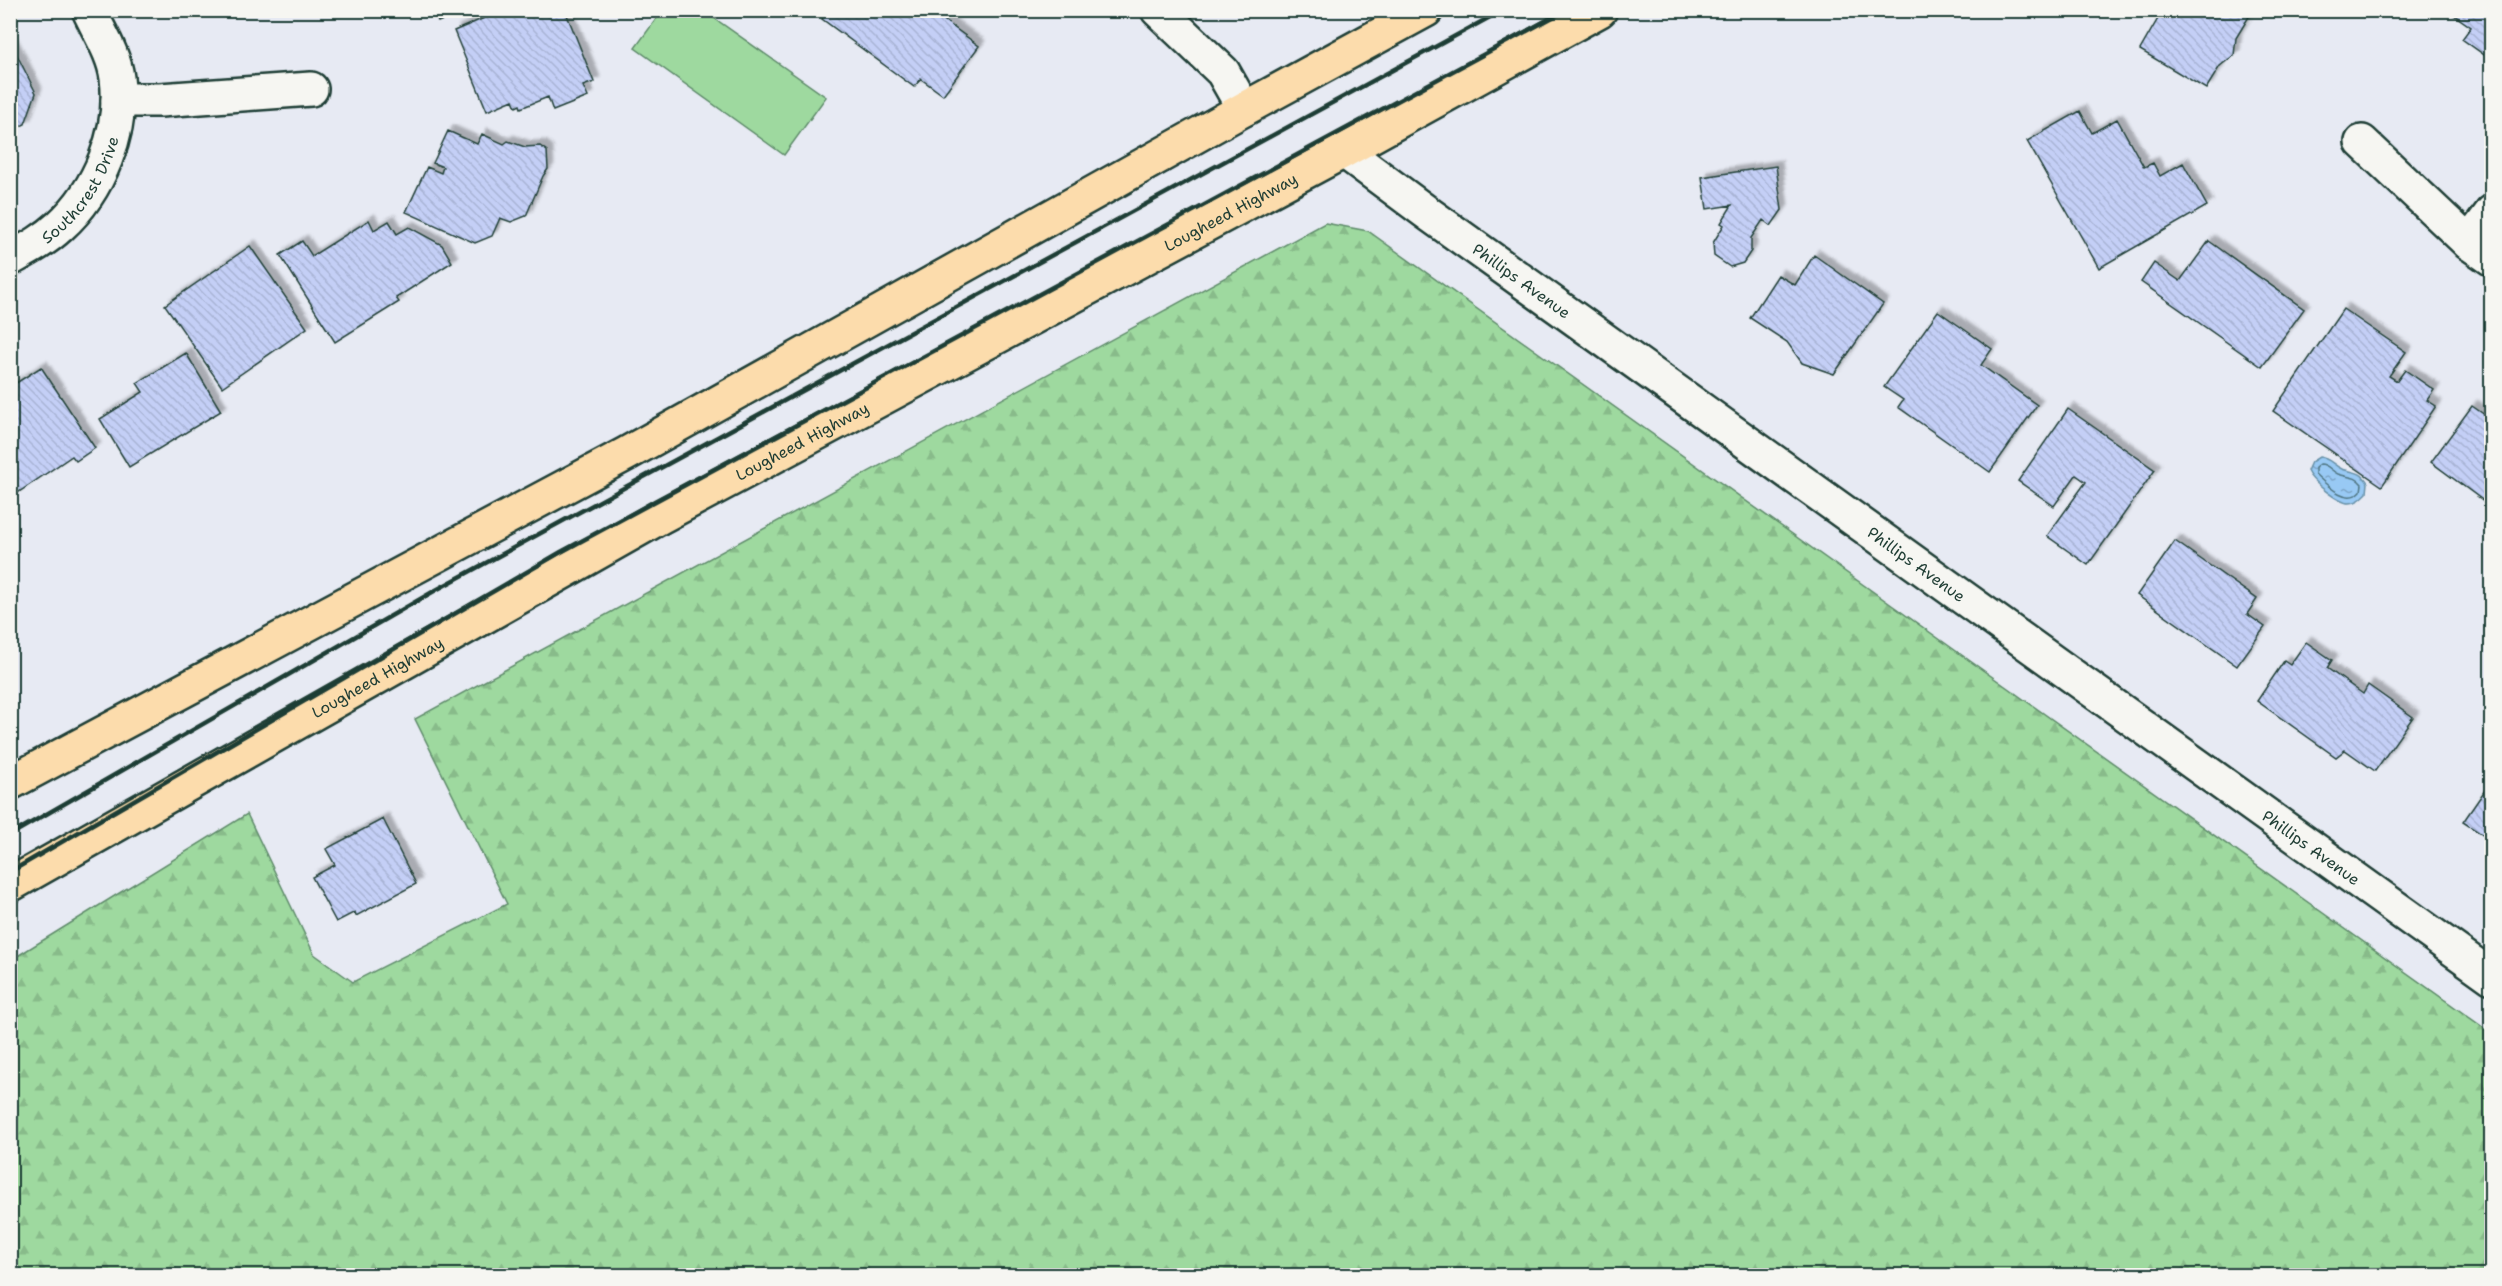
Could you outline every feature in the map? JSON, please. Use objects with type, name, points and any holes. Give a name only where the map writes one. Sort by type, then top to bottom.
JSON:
[{"type":"main road","points":[[10,783],[626,454],[1426,10]]},
{"type":"main road","name":"Lougheed Highway","points":[[10,885],[662,516],[1344,151],[1600,10]]},
{"type":"street","name":"Southcrest Drive","points":[[10,259],[38,244],[77,208],[107,154],[114,130],[118,100],[117,76],[110,53],[89,10]]},
{"type":"street","points":[[1158,10],[1223,72],[1244,109]]},
{"type":"street","points":[[118,100],[160,100],[311,89]]},
{"type":"street","points":[[2362,142],[2480,251],[2492,212]]},
{"type":"street","name":"Phillips Avenue","points":[[1344,151],[1400,194],[2492,977]]},
{"type":"green space","points":[[662,11],[704,11],[826,97],[784,155],[635,48]]},
{"type":"green space","points":[[1325,223],[1368,231],[2491,1033],[2491,1275],[11,1275],[11,960],[247,814],[314,954],[353,982],[507,904],[415,719]]},
{"type":"water","points":[[2319,457],[2342,469],[2363,476],[2368,483],[2367,493],[2357,501],[2350,503],[2339,500],[2326,491],[2307,471],[2311,462]]},
{"type":"building","points":[[433,10],[464,10],[465,11],[438,22]]},
{"type":"building","points":[[503,10],[565,10],[594,82],[583,86],[588,97],[553,111],[548,97],[521,108],[520,105],[516,107],[513,100],[487,111],[454,31]]},
{"type":"building","points":[[828,10],[930,10],[979,46],[943,95],[921,79],[914,87],[822,19]]},
{"type":"building","points":[[2163,10],[2253,10],[2236,38],[2234,55],[2220,66],[2206,89],[2140,50]]},
{"type":"building","points":[[2447,10],[2492,10],[2490,59],[2462,39],[2471,27]]},
{"type":"building","points":[[10,41],[36,93],[25,124],[10,131]]},
{"type":"building","points":[[2080,111],[2092,133],[2117,119],[2144,167],[2153,163],[2160,176],[2183,163],[2207,206],[2099,268],[2027,141]]},
{"type":"building","points":[[448,131],[477,144],[482,134],[504,144],[508,141],[525,147],[540,146],[547,151],[548,169],[526,216],[511,222],[500,218],[492,236],[475,243],[406,212],[427,167],[441,173],[443,167],[433,163]]},
{"type":"building","points":[[1776,166],[1782,210],[1771,226],[1763,220],[1751,238],[1751,251],[1743,263],[1730,267],[1714,256],[1713,243],[1732,205],[1707,209],[1702,177]]},
{"type":"building","points":[[369,220],[374,230],[389,221],[397,234],[409,227],[442,245],[452,262],[396,298],[399,302],[335,342],[280,255],[302,241],[312,256]]},
{"type":"building","points":[[2209,241],[2304,309],[2262,367],[2141,282],[2154,263],[2180,281]]},
{"type":"building","points":[[250,246],[307,328],[222,387],[165,305]]},
{"type":"building","points":[[1814,255],[1883,304],[1834,374],[1802,363],[1787,342],[1750,318],[1778,275],[1795,285]]},
{"type":"building","points":[[2343,309],[2406,352],[2389,376],[2397,381],[2405,370],[2434,390],[2427,400],[2436,406],[2382,486],[2273,411]]},
{"type":"building","points":[[1938,311],[1992,349],[1981,365],[2037,405],[1990,472],[1898,407],[1903,400],[1884,387]]},
{"type":"building","points":[[186,353],[221,411],[129,467],[100,419],[143,392],[137,383]]},
{"type":"building","points":[[41,367],[95,448],[76,461],[72,456],[10,498],[10,387]]},
{"type":"building","points":[[2472,406],[2492,420],[2492,507],[2431,462]]},
{"type":"building","points":[[2068,409],[2155,470],[2088,565],[2047,536],[2086,482],[2076,475],[2054,506],[2018,481]]},
{"type":"building","points":[[2175,541],[2257,599],[2247,614],[2265,627],[2237,666],[2137,595]]},
{"type":"building","points":[[2306,642],[2332,660],[2327,668],[2363,694],[2368,685],[2413,717],[2375,771],[2345,750],[2336,757],[2257,701],[2284,661],[2290,665]]},
{"type":"building","points":[[2492,780],[2492,841],[2463,822]]},
{"type":"building","points":[[383,819],[416,884],[356,916],[355,912],[336,922],[312,877],[335,865],[326,849]]},
{"type":"railway","points":[[10,835],[436,590],[1503,10]]},
{"type":"railway","points":[[10,872],[561,552],[1566,10]]}]
